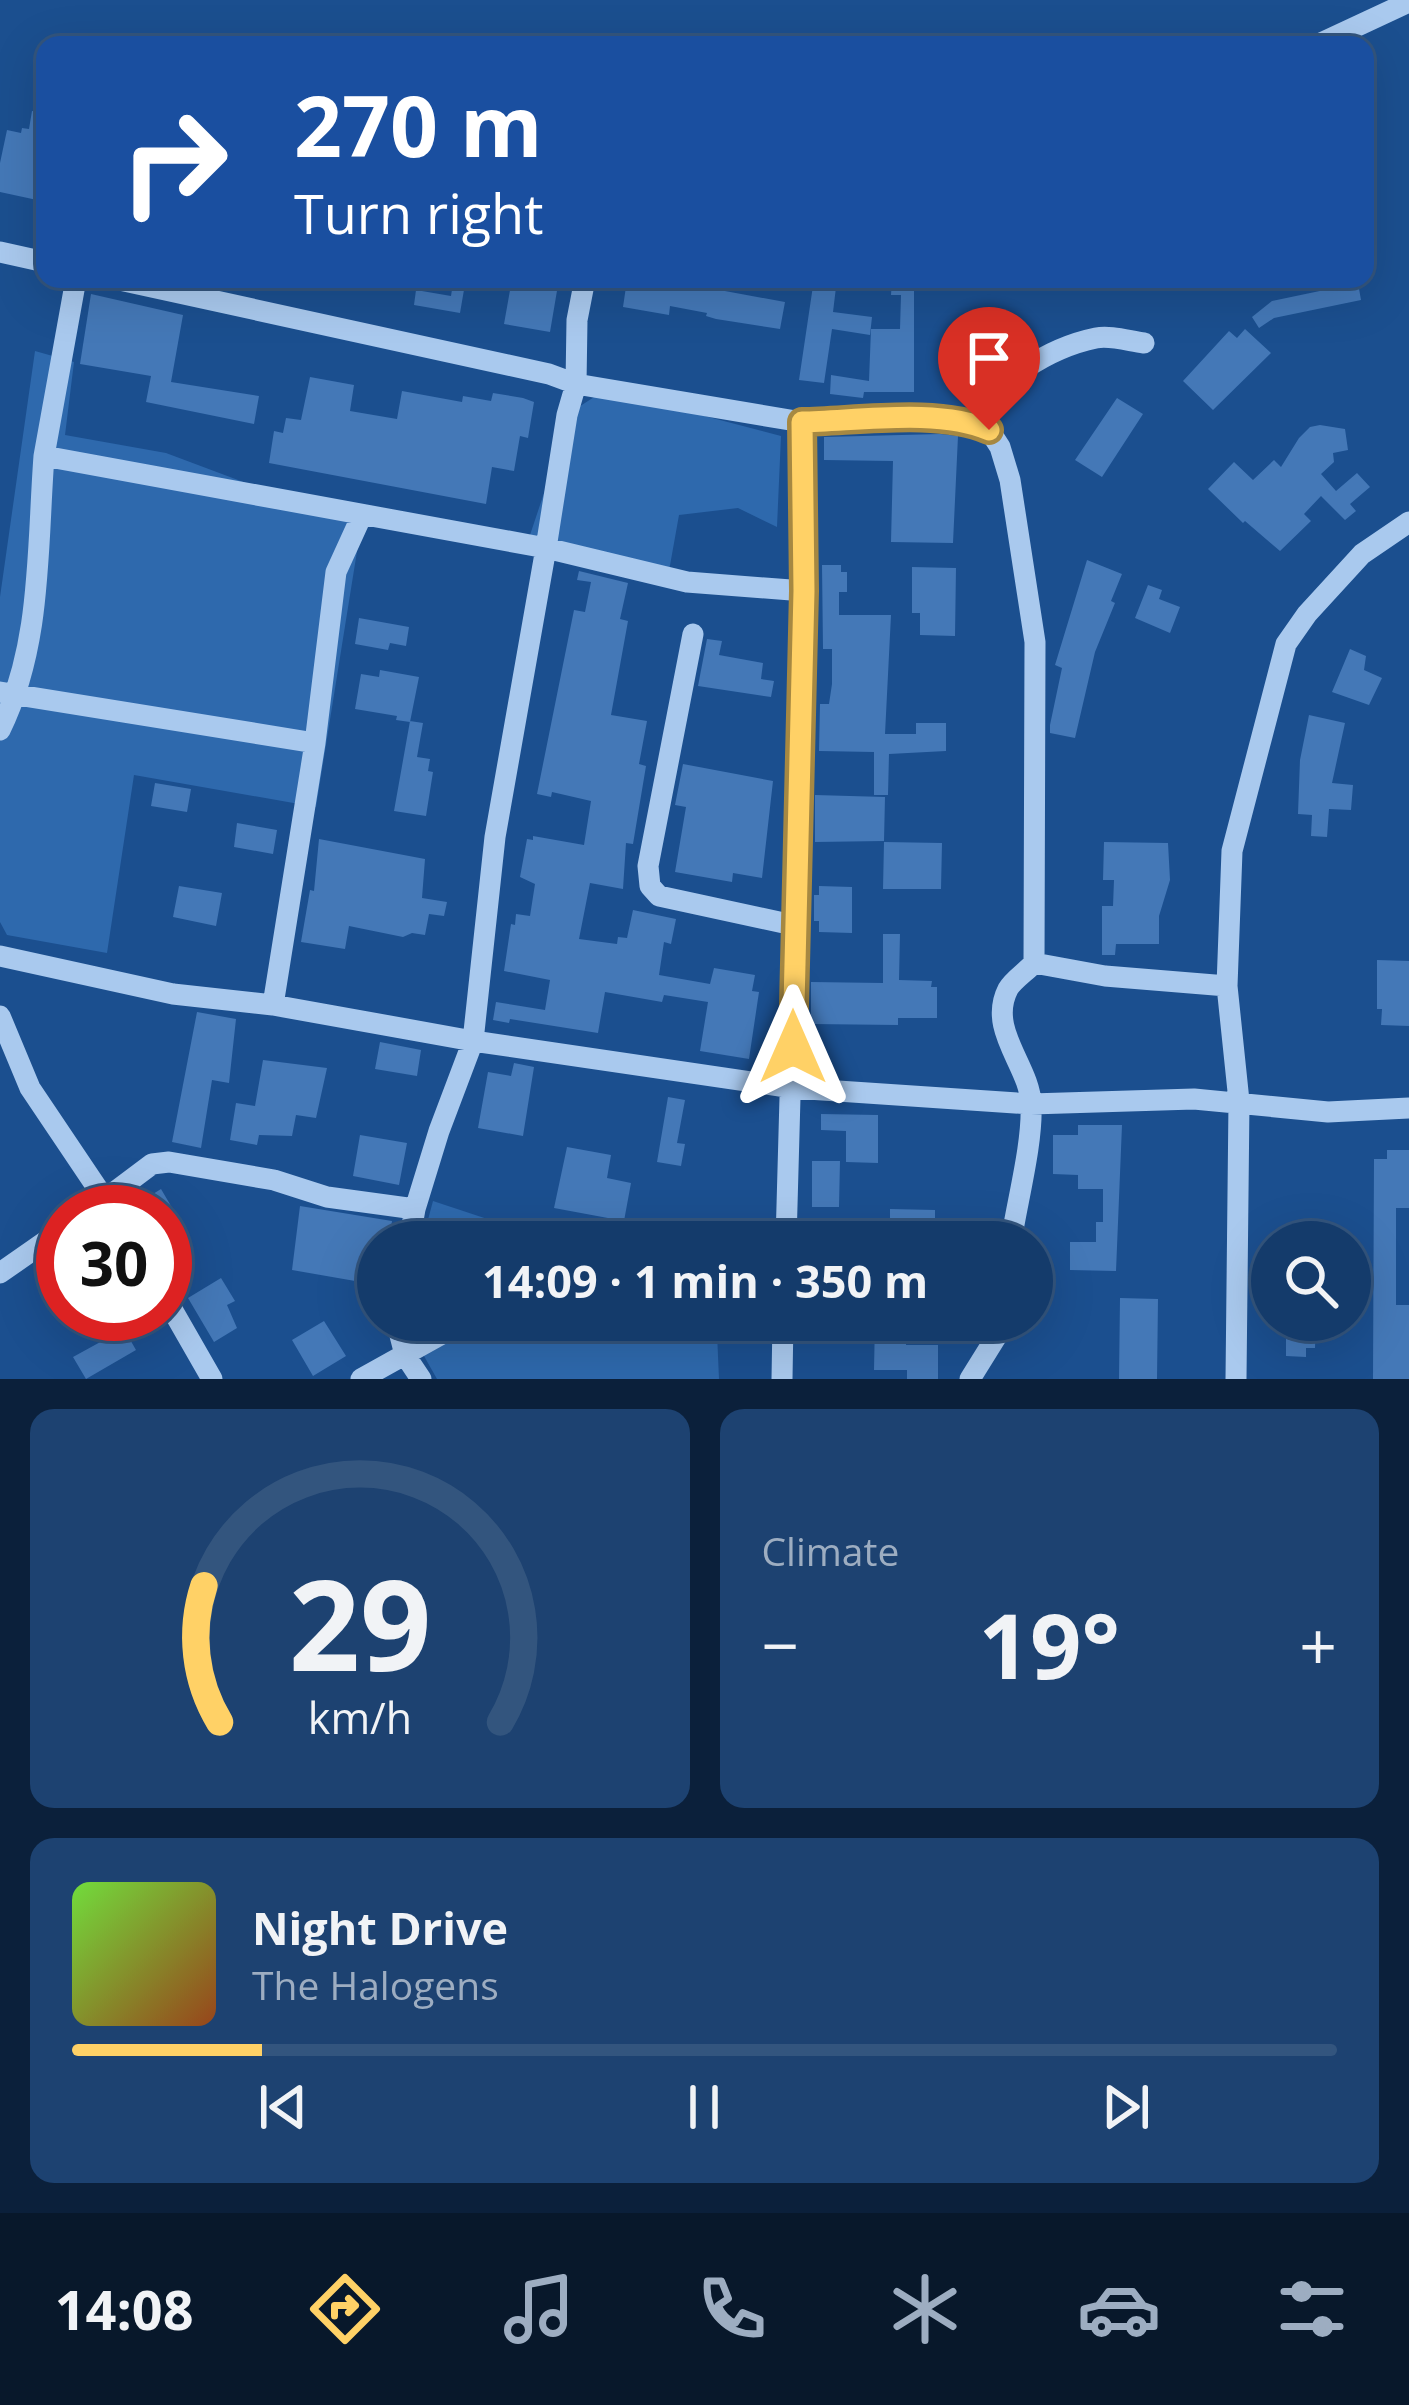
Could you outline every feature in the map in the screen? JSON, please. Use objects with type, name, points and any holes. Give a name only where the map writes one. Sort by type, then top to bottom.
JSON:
[{"type":"street","points":[[1336,36],[1409,2]]},
{"type":"street","points":[[0,252],[36,260]]},
{"type":"street","points":[[0,730],[32,636],[44,456],[74,288]]},
{"type":"street","points":[[156,288],[549,374],[576,384],[802,422],[970,422],[989,430],[1010,480],[1035,642],[1034,963],[1007,990],[1004,1017],[1008,1046],[1026,1074],[1031,1104],[1014,1221]]},
{"type":"street","points":[[413,1221],[473,1041],[492,859],[576,384],[583,288]]},
{"type":"street","points":[[970,422],[989,394],[1042,359],[1099,337],[1144,343]]},
{"type":"street","points":[[787,1221],[804,591],[802,422]]},
{"type":"street","points":[[44,456],[546,548],[687,581],[804,591]]},
{"type":"street","points":[[273,1005],[337,572],[362,515]]},
{"type":"street","points":[[1236,1379],[1239,1101],[1227,986],[1232,851],[1286,644],[1362,554],[1409,522]]},
{"type":"street","points":[[693,634],[660,796],[650,886],[659,896],[793,925]]},
{"type":"street","points":[[9,693],[315,743]]},
{"type":"street","points":[[0,956],[173,994],[273,1005],[473,1041],[793,1088],[1031,1104],[1239,1101],[1328,1112],[1409,1108]]},
{"type":"street","points":[[1034,963],[1105,976],[1227,986]]},
{"type":"street","points":[[0,1016],[30,1088],[88,1185]]},
{"type":"street","points":[[128,1185],[152,1164],[169,1162],[274,1180],[327,1197],[415,1210]]},
{"type":"street","points":[[0,1274],[36,1248]]},
{"type":"street","points":[[190,1341],[212,1379]]},
{"type":"street","points":[[401,1341],[421,1379]]},
{"type":"street","points":[[361,1379],[430,1341]]},
{"type":"street","points":[[782,1379],[783,1341]]},
{"type":"street","points":[[970,1379],[994,1341]]},
{"type":"shaded area","points":[[35,351],[74,362],[65,435],[166,453],[289,499],[363,514],[316,807],[134,775],[107,953],[7,935],[0,922],[0,597]]},
{"type":"shaded area","points":[[605,390],[781,436],[777,527],[738,508],[679,515],[669,571],[527,544],[571,412]]},
{"type":"shaded area","points":[[433,1201],[494,1221],[428,1221]]},
{"type":"shaded area","points":[[416,1341],[717,1341],[719,1379],[437,1379]]},
{"type":"building","points":[[32,111],[36,112],[36,200],[0,192],[7,130],[21,133],[22,128],[29,129]]},
{"type":"building","points":[[452,288],[464,288],[460,313],[414,305],[416,290],[451,296]]},
{"type":"building","points":[[510,288],[557,288],[550,332],[504,324]]},
{"type":"building","points":[[626,288],[709,288],[785,302],[780,329],[670,306],[669,315],[623,307]]},
{"type":"building","points":[[813,288],[836,288],[833,312],[872,317],[870,335],[832,329],[824,383],[799,380]]},
{"type":"building","points":[[891,288],[914,288],[914,392],[864,392],[863,398],[830,394],[831,375],[869,381],[871,329],[900,329],[901,295],[891,295]]},
{"type":"building","points":[[1334,288],[1359,288],[1361,300],[1274,318],[1259,328],[1252,317],[1272,301]]},
{"type":"building","points":[[91,294],[183,315],[171,382],[259,396],[254,424],[146,402],[151,376],[80,364]]},
{"type":"building","points":[[1245,329],[1271,353],[1213,410],[1183,381],[1229,331],[1237,338]]},
{"type":"building","points":[[310,377],[354,385],[350,411],[397,419],[402,391],[462,402],[463,396],[491,401],[493,393],[523,398],[534,402],[528,438],[520,436],[514,471],[492,467],[486,504],[269,463],[274,431],[283,433],[286,418],[301,420]]},
{"type":"building","points":[[1117,398],[1143,414],[1102,477],[1075,460]]},
{"type":"building","points":[[1320,425],[1345,429],[1348,450],[1333,453],[1334,462],[1321,474],[1336,491],[1357,473],[1370,487],[1350,504],[1356,511],[1345,520],[1321,496],[1304,514],[1311,521],[1280,551],[1208,489],[1234,462],[1253,480],[1274,460],[1281,467],[1299,438]]},
{"type":"building","points":[[958,436],[953,543],[891,542],[893,461],[824,460],[824,437]]},
{"type":"building","points":[[1087,560],[1122,574],[1095,652],[1075,738],[1050,733],[1050,725],[1062,668],[1055,665]]},
{"type":"building","points":[[822,565],[841,565],[841,572],[847,572],[847,592],[839,592],[839,615],[891,615],[885,734],[916,734],[916,723],[946,723],[946,751],[889,754],[888,795],[874,795],[874,752],[819,751],[820,704],[829,704],[832,684],[832,649],[823,649]]},
{"type":"building","points":[[912,567],[956,568],[955,636],[920,635],[920,613],[912,613]]},
{"type":"building","points":[[579,571],[628,583],[620,619],[628,621],[611,715],[647,721],[639,764],[646,766],[633,844],[626,843],[623,889],[590,883],[579,939],[617,944],[618,937],[627,938],[633,910],[676,919],[671,944],[664,942],[659,975],[710,984],[714,968],[755,975],[752,991],[759,992],[749,1059],[700,1051],[708,1002],[664,995],[662,1002],[605,992],[598,1033],[493,1020],[496,1002],[545,1010],[550,980],[504,971],[511,924],[515,925],[516,914],[530,916],[535,884],[520,877],[527,839],[533,836],[584,845],[591,801],[552,792],[551,797],[537,794],[574,610],[585,612],[591,582],[577,580]]},
{"type":"building","points":[[1148,585],[1162,590],[1159,599],[1180,607],[1170,633],[1135,618]]},
{"type":"building","points":[[359,618],[409,627],[406,646],[390,643],[388,650],[355,644]]},
{"type":"building","points":[[707,639],[722,641],[719,655],[763,663],[761,679],[774,681],[771,697],[698,686]]},
{"type":"building","points":[[1350,649],[1366,656],[1364,670],[1382,678],[1369,705],[1332,692]]},
{"type":"building","points":[[380,670],[419,677],[410,722],[355,709],[361,674],[379,677]]},
{"type":"building","points":[[1309,715],[1345,723],[1332,783],[1353,785],[1351,810],[1329,809],[1327,837],[1311,836],[1312,815],[1298,814],[1300,760]]},
{"type":"building","points":[[410,721],[423,723],[417,757],[430,759],[428,771],[433,772],[426,816],[394,811]]},
{"type":"building","points":[[683,764],[773,781],[762,878],[733,873],[732,882],[675,872],[686,807],[675,805]]},
{"type":"building","points":[[155,783],[191,789],[187,812],[151,806]]},
{"type":"building","points":[[815,795],[885,797],[884,841],[815,842]]},
{"type":"building","points":[[237,823],[277,830],[273,854],[234,847]]},
{"type":"building","points":[[319,839],[425,859],[422,898],[447,902],[444,916],[429,914],[425,935],[403,937],[349,926],[345,949],[301,942],[310,890],[314,891]]},
{"type":"building","points":[[884,842],[942,843],[941,889],[883,889]]},
{"type":"building","points":[[1104,842],[1168,843],[1170,880],[1159,916],[1159,944],[1116,944],[1115,955],[1102,955],[1102,906],[1113,906],[1114,880],[1103,880]]},
{"type":"building","points":[[179,886],[222,893],[216,926],[173,917]]},
{"type":"building","points":[[819,886],[852,887],[852,933],[819,932],[814,895],[819,895]]},
{"type":"building","points":[[883,934],[900,934],[899,980],[932,981],[931,987],[937,987],[937,1018],[898,1018],[898,1025],[811,1024],[811,982],[883,983]]},
{"type":"building","points":[[1377,960],[1409,961],[1409,1026],[1381,1025]]},
{"type":"building","points":[[197,1012],[236,1019],[229,1083],[212,1080],[201,1148],[172,1142]]},
{"type":"building","points":[[380,1042],[421,1050],[417,1076],[375,1069]]},
{"type":"building","points":[[263,1060],[327,1068],[316,1118],[296,1115],[292,1136],[259,1135],[257,1145],[230,1140],[236,1103],[255,1106]]},
{"type":"building","points":[[514,1063],[534,1067],[523,1136],[478,1128],[488,1072],[511,1076]]},
{"type":"building","points":[[668,1097],[685,1100],[677,1143],[685,1144],[681,1166],[657,1162]]},
{"type":"building","points":[[821,1114],[878,1115],[878,1163],[846,1162],[846,1131],[821,1130]]},
{"type":"building","points":[[1078,1125],[1122,1125],[1116,1271],[1070,1270],[1070,1242],[1096,1242],[1096,1222],[1103,1222],[1103,1189],[1078,1189],[1078,1175],[1053,1174],[1053,1135],[1078,1135]]},
{"type":"building","points":[[360,1135],[407,1143],[399,1185],[353,1176]]},
{"type":"building","points":[[567,1147],[611,1155],[607,1178],[631,1183],[624,1221],[554,1208]]},
{"type":"building","points":[[1387,1150],[1409,1150],[1409,1208],[1396,1208],[1396,1305],[1409,1305],[1409,1379],[1373,1379],[1374,1159],[1387,1159]]},
{"type":"building","points":[[812,1161],[840,1161],[839,1207],[812,1207]]},
{"type":"building","points":[[300,1206],[392,1221],[357,1221],[357,1281],[292,1270]]},
{"type":"building","points":[[890,1209],[935,1210],[935,1221],[890,1221]]},
{"type":"building","points":[[221,1278],[235,1301],[227,1305],[237,1328],[214,1342],[192,1305],[192,1296]]},
{"type":"building","points":[[1120,1298],[1158,1299],[1157,1379],[1119,1379]]},
{"type":"building","points":[[324,1321],[346,1356],[313,1376],[292,1340]]},
{"type":"building","points":[[102,1341],[131,1341],[136,1350],[86,1379],[73,1357]]},
{"type":"building","points":[[875,1341],[938,1345],[938,1379],[907,1379],[907,1370],[874,1370]]},
{"type":"building","points":[[1286,1341],[1315,1341],[1315,1348],[1306,1348],[1306,1357],[1286,1356]]},
{"type":"route","points":[[793,1047],[804,591],[802,422],[941,419],[989,430]]}]
